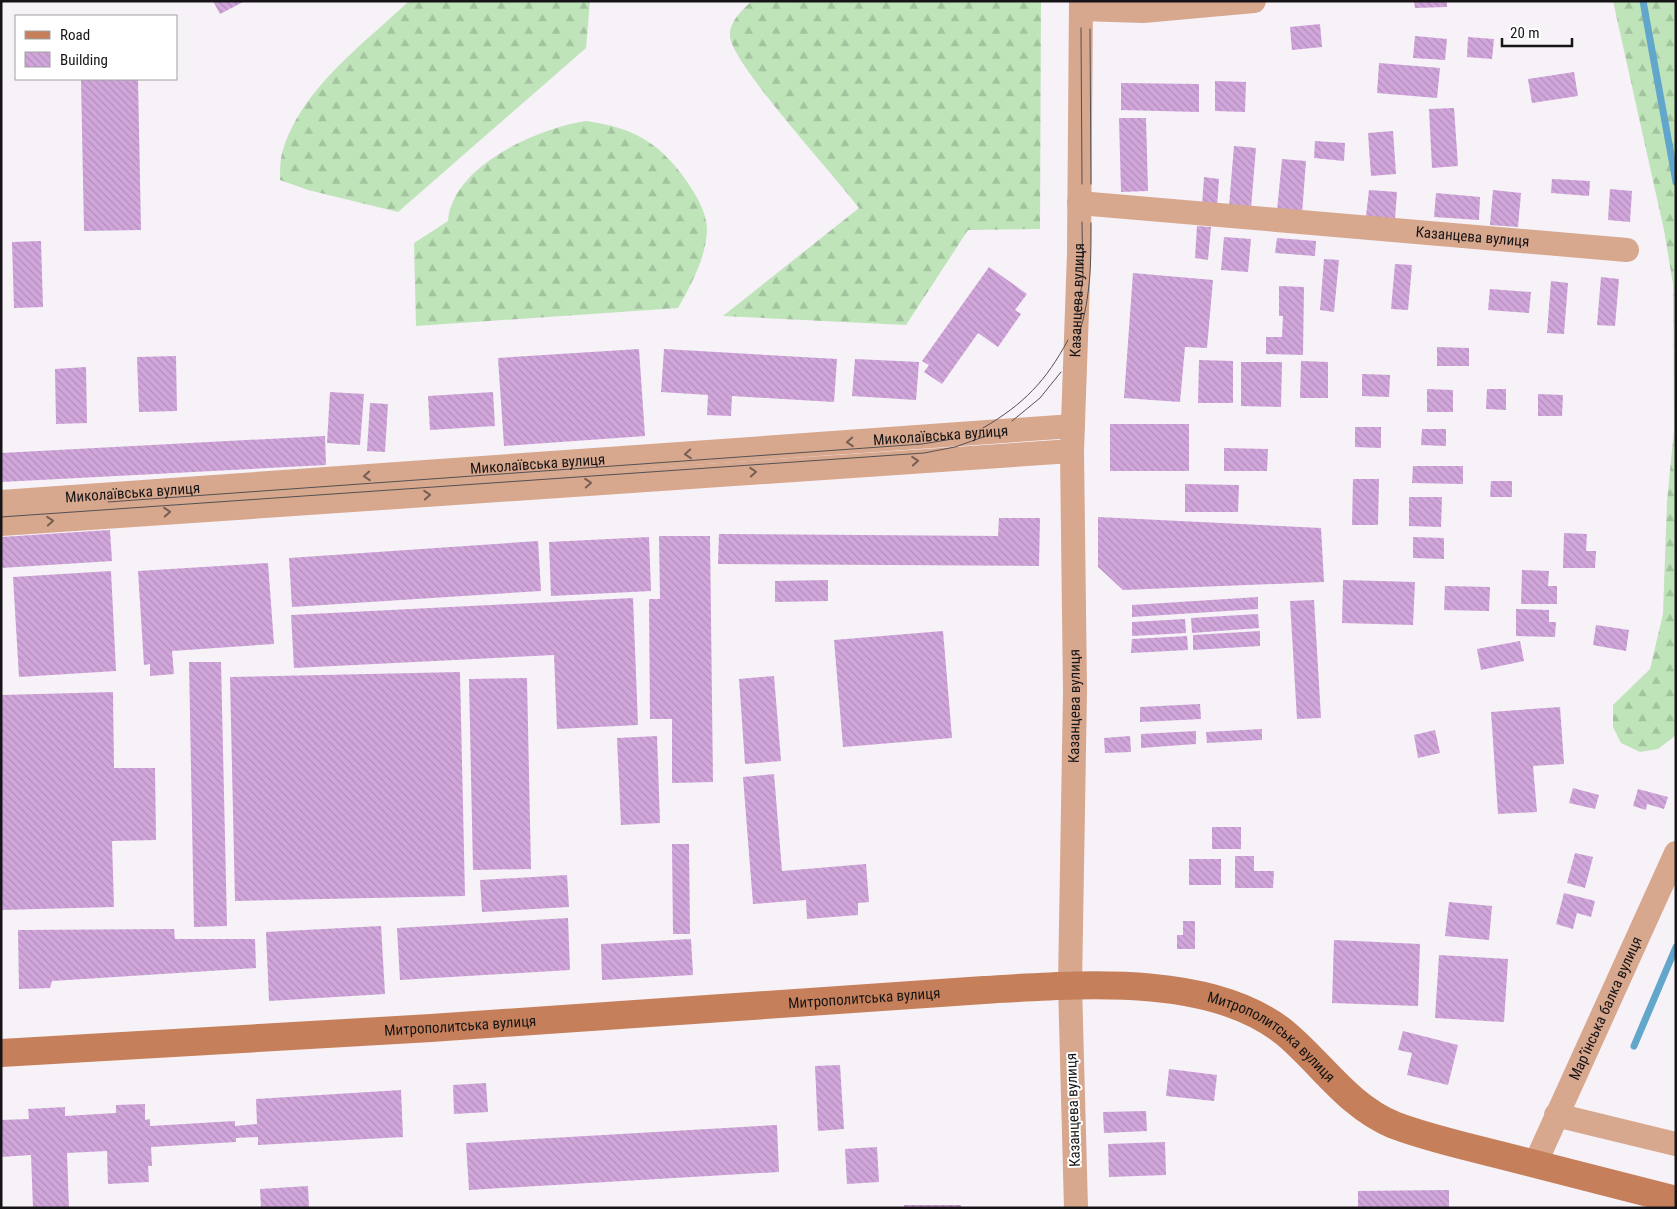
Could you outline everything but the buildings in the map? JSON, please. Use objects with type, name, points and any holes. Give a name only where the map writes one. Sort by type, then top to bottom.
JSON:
[{"type":"main road","name":"Митрополитська вулиця","points":[[1,1053],[423,1029],[1070,986],[1136,986],[1173,990],[1211,999],[1247,1011],[1283,1032],[1359,1106],[1385,1120],[1440,1139],[1676,1200]]},
{"type":"street","points":[[1081,5],[1143,11],[1254,1]]},
{"type":"street","name":"Казанцева вулиця","points":[[1076,1208],[1070,986],[1075,690],[1072,451],[1079,203],[1081,5]]},
{"type":"street","name":"Казанцева вулиця","points":[[1079,203],[1627,250]]},
{"type":"street","name":"Миколаївська вулиця","points":[[1,524],[118,505],[1073,426]]},
{"type":"street","name":"Миколаївська вулиця","points":[[1,502],[118,505],[1072,451]]},
{"type":"street","name":"Мар’їнська балка вулиця","points":[[1535,1164],[1556,1114],[1676,853]]},
{"type":"street","points":[[1556,1114],[1674,1140]]},
{"type":"green space","points":[[409,1],[590,1],[586,48],[398,212],[308,190],[280,180],[282,153],[291,130],[303,108],[335,70]]},
{"type":"green space","points":[[752,1],[1041,1],[1040,229],[968,230],[906,325],[723,316],[859,208],[765,94],[735,50],[730,31],[737,16]]},
{"type":"green space","points":[[1613,1],[1676,1],[1676,735],[1658,749],[1640,752],[1621,743],[1613,727],[1613,705],[1650,669],[1663,614],[1667,502],[1674,430],[1673,284],[1664,230]]},
{"type":"green space","points":[[586,121],[620,128],[636,134],[650,143],[678,170],[702,207],[707,230],[704,251],[693,281],[678,308],[416,326],[414,243],[448,221],[453,201],[464,183],[481,167],[522,141],[566,125]]},
{"type":"waterway","points":[[1643,1],[1676,182]]},
{"type":"waterway","points":[[1634,1046],[1676,947]]},
{"type":"tram line","points":[[1081,28],[1082,184]]},
{"type":"tram line","points":[[1090,29],[1091,184]]},
{"type":"tram line","points":[[1077,313],[1083,278],[1082,222]]},
{"type":"tram line","points":[[1076,343],[1085,313],[1087,298],[1091,223]]},
{"type":"tram line","points":[[983,428],[1010,410],[1033,390],[1051,368],[1068,340]]},
{"type":"tram line","points":[[1012,421],[1040,398],[1061,372]]},
{"type":"tram line","points":[[1,517],[924,453],[955,447],[986,436]]},
{"type":"tram line","points":[[108,502],[922,444],[953,439]]}]
